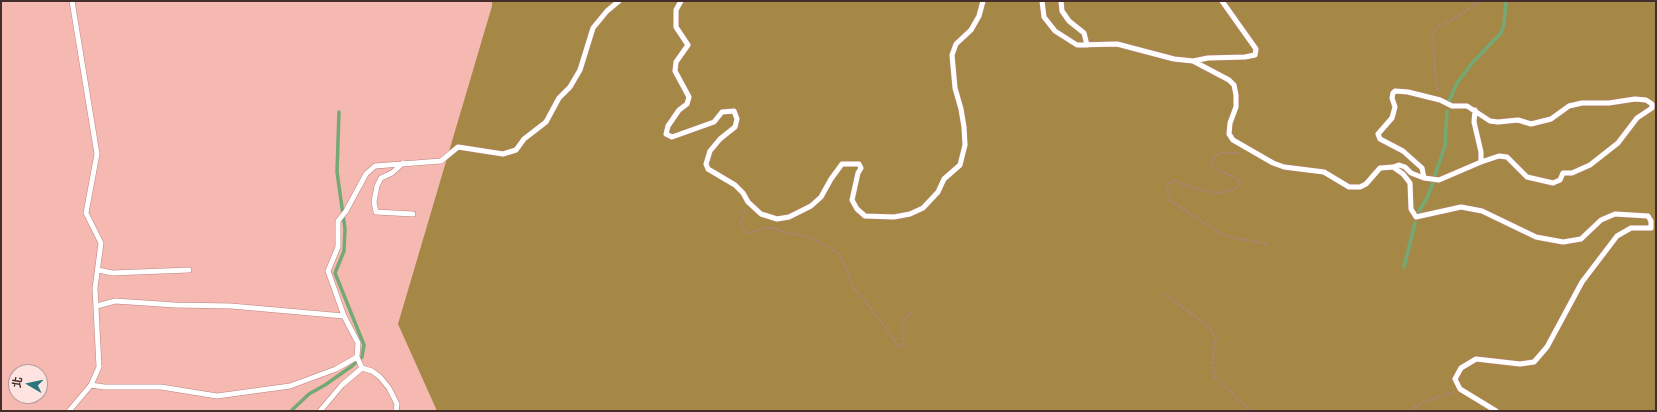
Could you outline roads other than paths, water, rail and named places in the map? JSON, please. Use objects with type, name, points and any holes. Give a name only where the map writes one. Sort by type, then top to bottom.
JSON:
[{"type":"lane","points":[[69,411],[91,385],[99,367],[95,288],[100,242],[86,214],[97,154],[72,1]]},
{"type":"lane","points":[[396,411],[397,404],[389,388],[380,377],[372,371],[362,368],[357,357],[358,343],[344,316],[328,270],[338,247],[338,221],[346,211],[366,174],[375,166],[441,161],[458,147],[503,154],[516,150],[524,139],[546,122],[559,98],[570,87],[580,70],[593,28],[607,11],[619,1]]},
{"type":"lane","points":[[681,1],[676,10],[676,27],[688,45],[676,62],[675,71],[689,97],[687,104],[679,110],[668,126],[666,134],[672,137],[714,122],[722,112],[734,111],[737,118],[735,127],[710,151],[706,164],[708,169],[735,185],[743,193],[748,202],[761,214],[777,219],[789,217],[811,206],[821,197],[831,179],[842,164],[859,164],[861,168],[858,173],[852,200],[857,209],[865,216],[894,217],[910,214],[923,208],[938,192],[944,179],[960,165],[965,146],[964,127],[955,88],[952,55],[956,44],[971,30],[979,16],[983,1]]},
{"type":"lane","points":[[1042,1],[1044,17],[1055,31],[1077,45],[1118,44],[1174,59],[1193,61],[1208,58],[1245,57],[1255,55],[1256,49],[1222,1]]},
{"type":"lane","points":[[1061,1],[1062,11],[1069,22],[1084,33],[1087,45]]},
{"type":"lane","points":[[1193,61],[1229,80],[1234,85],[1236,107],[1230,123],[1230,134],[1233,140],[1273,163],[1284,167],[1324,172],[1349,187],[1360,187],[1366,184],[1380,168],[1393,167],[1399,164],[1411,173],[1424,178],[1439,180],[1499,156],[1507,157],[1527,177],[1553,183],[1560,180],[1563,173],[1572,173],[1590,165],[1618,143],[1637,118],[1652,108],[1652,104],[1646,100],[1635,99],[1609,103],[1582,103],[1569,106],[1551,119],[1531,124],[1518,120],[1498,122],[1490,120],[1467,106],[1452,106],[1440,100],[1408,92],[1395,91],[1392,98],[1395,107],[1392,118],[1378,134],[1380,139],[1403,152],[1422,168],[1424,178]]},
{"type":"lane","points":[[1475,110],[1474,122],[1481,152],[1481,162]]},
{"type":"lane","points":[[403,163],[392,173],[381,178],[377,186],[374,202],[376,212],[413,214]]},
{"type":"lane","points":[[1393,167],[1403,174],[1410,183],[1411,209],[1416,217],[1461,207],[1482,211],[1536,237],[1563,242],[1581,239],[1602,220],[1615,214],[1648,216],[1651,221],[1651,228],[1631,228],[1617,236],[1582,282],[1547,347],[1534,362],[1520,364],[1476,359],[1461,368],[1455,379],[1460,389],[1496,411]]},
{"type":"lane","points":[[98,270],[112,274],[189,270]]},
{"type":"lane","points":[[97,306],[115,301],[176,305],[231,306],[344,316]]},
{"type":"lane","points":[[91,385],[104,387],[161,387],[217,396],[290,386],[336,369],[357,357]]},
{"type":"lane","points":[[320,411],[342,385],[362,368]]},
{"type":"waterway","points":[[1449,101],[1457,83],[1473,62],[1501,33],[1504,24],[1506,1]]},
{"type":"waterway","points":[[1435,175],[1445,146],[1447,111]]},
{"type":"waterway","points":[[291,411],[309,394],[325,385],[362,357],[364,345],[335,273],[344,251],[345,229],[337,172],[339,112]]},
{"type":"waterway","points":[[1419,211],[1427,198],[1433,183]]},
{"type":"waterway","points":[[1404,267],[1415,223]]}]
